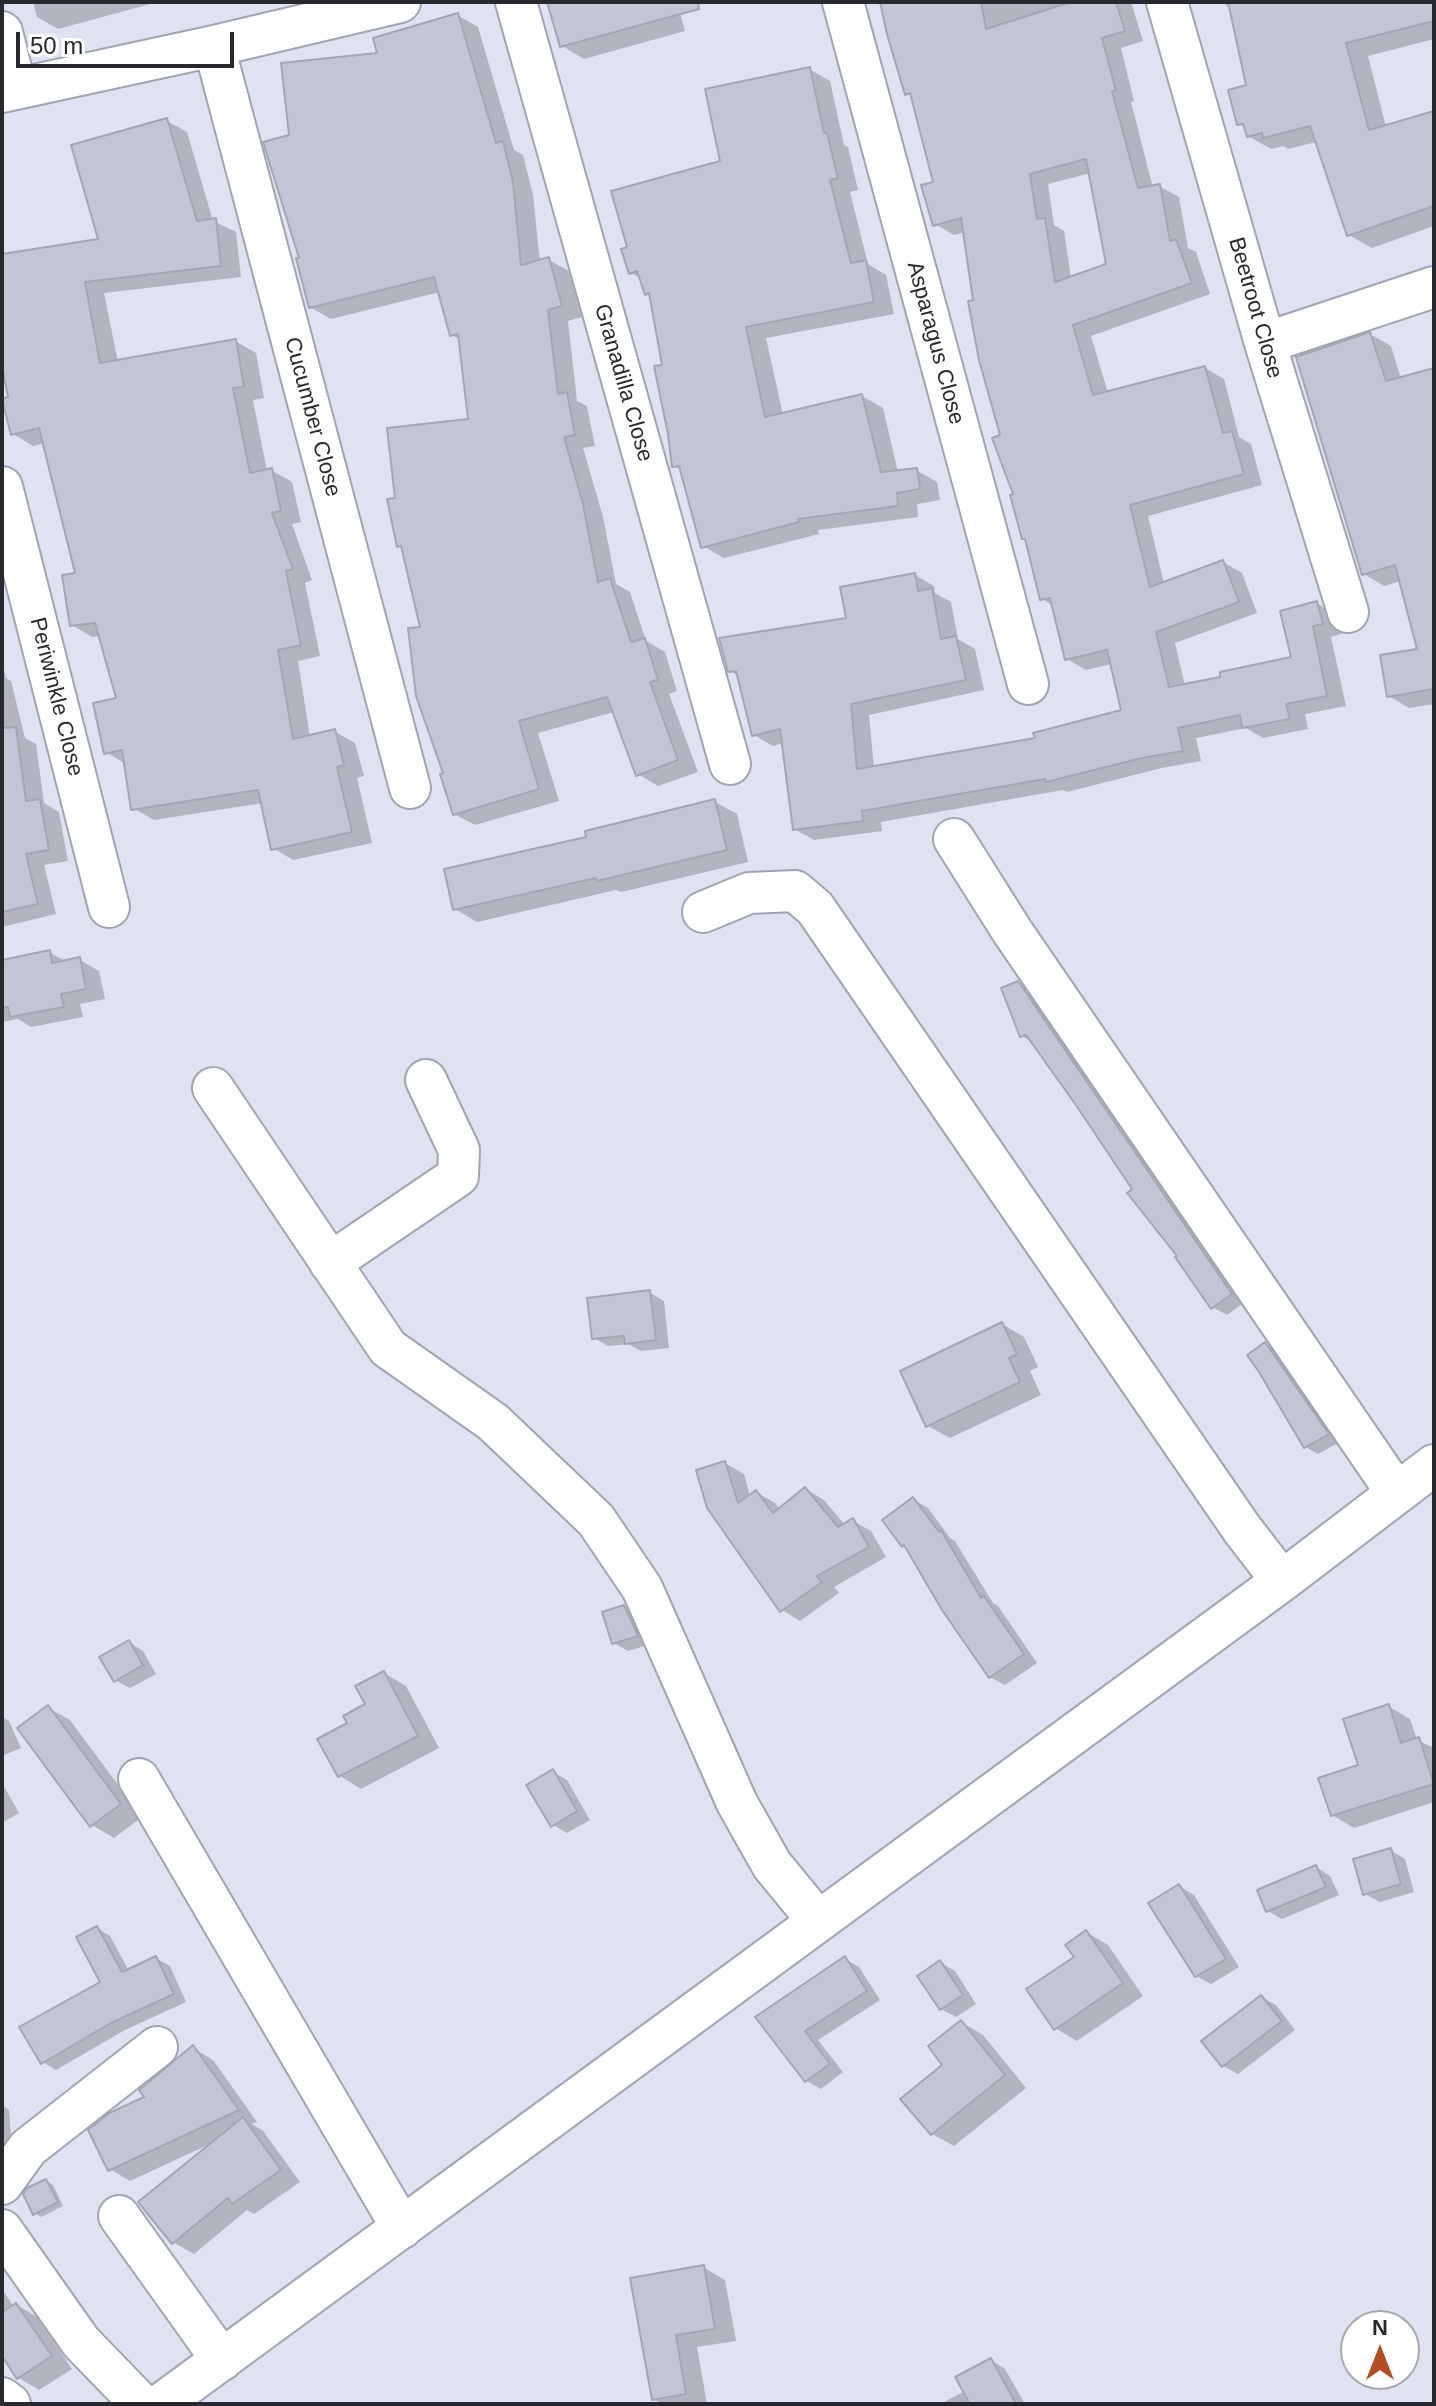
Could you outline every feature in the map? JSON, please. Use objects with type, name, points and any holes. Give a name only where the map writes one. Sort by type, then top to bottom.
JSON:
[{"type":"street","points":[[2,32],[9,90],[214,46],[289,15],[400,2]]},
{"type":"street","name":"Granadilla Close","points":[[516,2],[730,764]]},
{"type":"street","name":"Asparagus Close","points":[[843,2],[1028,684]]},
{"type":"street","name":"Beetroot Close","points":[[1167,2],[1265,343],[1348,612]]},
{"type":"street","name":"Cucumber Close","points":[[214,46],[410,788]]},
{"type":"street","points":[[1265,343],[1434,287]]},
{"type":"street","name":"Periwinkle Close","points":[[2,487],[109,907]]},
{"type":"street","points":[[954,839],[1012,931],[1396,1492]]},
{"type":"street","points":[[703,912],[749,893],[795,891],[815,908],[1215,1490],[1282,1581]]},
{"type":"street","points":[[330,1263],[458,1176],[459,1150],[426,1080]]},
{"type":"street","points":[[213,1088],[388,1348],[493,1422],[596,1520],[642,1588],[744,1816],[772,1865],[818,1921]]},
{"type":"street","points":[[161,2404],[1282,1581],[1434,1465]]},
{"type":"street","points":[[139,1779],[402,2228]]},
{"type":"street","points":[[2,2184],[28,2148],[157,2047]]},
{"type":"street","points":[[119,2216],[222,2360]]},
{"type":"street","points":[[2,2230],[81,2342],[141,2404]]},
{"type":"street","points":[[2,2398],[10,2404]]},
{"type":"building","points":[[547,2],[698,2],[699,9],[560,47]]},
{"type":"building","points":[[880,2],[981,2],[986,29],[1071,2],[1116,2],[1125,31],[1102,38],[1116,91],[1112,91],[1138,188],[1160,184],[1170,241],[1176,239],[1192,283],[1073,325],[1093,395],[1205,366],[1223,433],[1232,431],[1244,474],[1130,505],[1150,587],[1223,560],[1239,602],[1156,632],[1169,687],[1220,677],[1220,672],[1291,657],[1280,611],[1317,601],[1323,624],[1313,626],[1327,696],[1286,704],[1290,719],[1242,728],[1240,715],[1178,728],[1183,751],[1046,782],[1045,779],[862,811],[863,821],[793,830],[780,729],[752,736],[736,671],[728,672],[719,638],[846,618],[840,587],[915,573],[918,591],[932,588],[941,639],[956,636],[966,680],[851,704],[857,769],[1035,738],[1033,733],[1121,710],[1107,650],[1065,660],[1050,598],[1040,600],[1010,495],[1013,494],[992,438],[1000,435],[979,360],[968,301],[973,300],[961,218],[933,226],[921,185],[933,182],[910,93],[905,95]],"holes":[[[1086,159],[1106,264],[1055,282],[1045,218],[1037,219],[1030,174]]]},
{"type":"building","points":[[1228,2],[1434,2],[1434,21],[1346,43],[1369,130],[1434,111],[1434,206],[1347,236],[1310,126],[1263,138],[1262,133],[1247,137],[1243,124],[1237,125],[1228,90],[1246,85]]},
{"type":"building","points":[[458,13],[496,143],[503,141],[513,182],[521,265],[549,257],[562,306],[548,310],[558,394],[567,392],[575,435],[564,437],[583,504],[598,582],[610,578],[631,642],[645,638],[658,680],[650,682],[678,760],[636,776],[607,697],[519,721],[539,789],[453,815],[440,774],[443,773],[416,696],[408,628],[420,627],[387,499],[395,498],[387,428],[468,419],[458,334],[450,336],[434,277],[309,308],[296,258],[299,258],[263,142],[289,135],[281,63],[377,53],[373,38]]},
{"type":"building","points":[[810,67],[824,133],[827,133],[838,178],[830,180],[851,263],[866,260],[874,302],[746,327],[765,417],[862,394],[881,472],[917,468],[920,489],[897,493],[898,506],[798,519],[799,522],[701,548],[679,466],[672,467],[654,366],[662,365],[649,293],[645,295],[637,271],[629,274],[621,249],[627,247],[611,191],[720,161],[705,89]]},
{"type":"building","points":[[167,118],[197,221],[216,218],[221,266],[85,282],[100,363],[236,339],[244,387],[233,388],[250,473],[272,468],[281,511],[272,513],[293,569],[286,571],[301,645],[278,650],[293,739],[335,729],[344,765],[337,767],[352,832],[271,850],[258,790],[131,810],[122,750],[104,754],[93,703],[116,698],[95,623],[70,626],[62,575],[75,573],[39,428],[11,435],[2,399],[8,397],[2,366],[2,254],[98,239],[71,145]]},
{"type":"building","points":[[1370,332],[1386,381],[1434,368],[1434,689],[1387,697],[1380,655],[1417,649],[1395,565],[1362,575],[1296,357]]},
{"type":"building","points":[[16,727],[26,801],[40,799],[49,850],[26,854],[38,904],[2,912],[2,728]]},
{"type":"building","points":[[715,799],[727,850],[597,881],[596,878],[453,910],[444,869],[586,837],[585,831]]},
{"type":"building","points":[[50,950],[52,963],[80,957],[86,989],[61,994],[64,1007],[10,1017],[8,1007],[2,1008],[2,960]]},
{"type":"building","points":[[1018,981],[1232,1294],[1211,1309],[1177,1256],[1127,1193],[1132,1189],[1078,1108],[1026,1035],[1020,1037],[1001,988]]},
{"type":"building","points":[[650,1290],[656,1340],[625,1344],[624,1336],[592,1339],[587,1298]]},
{"type":"building","points":[[1002,1322],[1017,1354],[1009,1358],[1020,1382],[926,1427],[900,1371]]},
{"type":"building","points":[[1265,1342],[1329,1434],[1304,1448],[1247,1355]]},
{"type":"building","points":[[725,1461],[738,1503],[756,1490],[773,1513],[805,1487],[838,1527],[853,1518],[869,1547],[817,1576],[822,1582],[780,1612],[707,1508],[696,1470]]},
{"type":"building","points":[[913,1497],[939,1532],[941,1530],[981,1598],[984,1596],[1024,1654],[989,1678],[942,1610],[904,1545],[902,1547],[882,1520]]},
{"type":"building","points":[[624,1605],[638,1636],[612,1644],[602,1612]]},
{"type":"building","points":[[129,1640],[143,1665],[114,1682],[99,1657]]},
{"type":"building","points":[[384,1671],[418,1736],[338,1777],[317,1739],[347,1723],[343,1716],[365,1704],[355,1686]]},
{"type":"building","points":[[1389,1704],[1401,1743],[1419,1737],[1434,1784],[1331,1816],[1318,1778],[1358,1765],[1343,1719]]},
{"type":"building","points":[[48,1705],[121,1804],[90,1827],[17,1728]]},
{"type":"building","points":[[553,1769],[577,1811],[551,1827],[526,1785]]},
{"type":"building","points":[[1391,1848],[1401,1884],[1363,1895],[1353,1859]]},
{"type":"building","points":[[1316,1865],[1326,1887],[1266,1912],[1257,1890]]},
{"type":"building","points":[[1179,1884],[1226,1959],[1195,1977],[1148,1903]]},
{"type":"building","points":[[97,1926],[122,1972],[156,1956],[174,1994],[111,2023],[41,2064],[19,2027],[100,1982],[76,1937]]},
{"type":"building","points":[[1086,1930],[1123,1983],[1054,2030],[1026,1989],[1074,1957],[1065,1945]]},
{"type":"building","points":[[845,1956],[867,1991],[805,2031],[830,2064],[805,2082],[755,2017]]},
{"type":"building","points":[[940,1960],[963,1995],[940,2010],[917,1976]]},
{"type":"building","points":[[1261,1995],[1282,2021],[1222,2067],[1201,2041]]},
{"type":"building","points":[[961,2020],[1005,2075],[931,2135],[900,2099],[942,2065],[928,2046]]},
{"type":"building","points":[[193,2045],[239,2110],[108,2171],[88,2130],[109,2113],[144,2097],[139,2090]]},
{"type":"building","points":[[243,2117],[281,2170],[232,2204],[228,2198],[172,2244],[138,2202]]},
{"type":"building","points":[[46,2179],[58,2202],[33,2215],[23,2194],[27,2188]]},
{"type":"building","points":[[704,2265],[715,2329],[676,2335],[686,2394],[652,2400],[630,2278]]},
{"type":"building","points":[[16,2303],[52,2356],[17,2379],[2,2356],[2,2312]]},
{"type":"building","points":[[991,2358],[1016,2404],[970,2404],[955,2377]]}]
